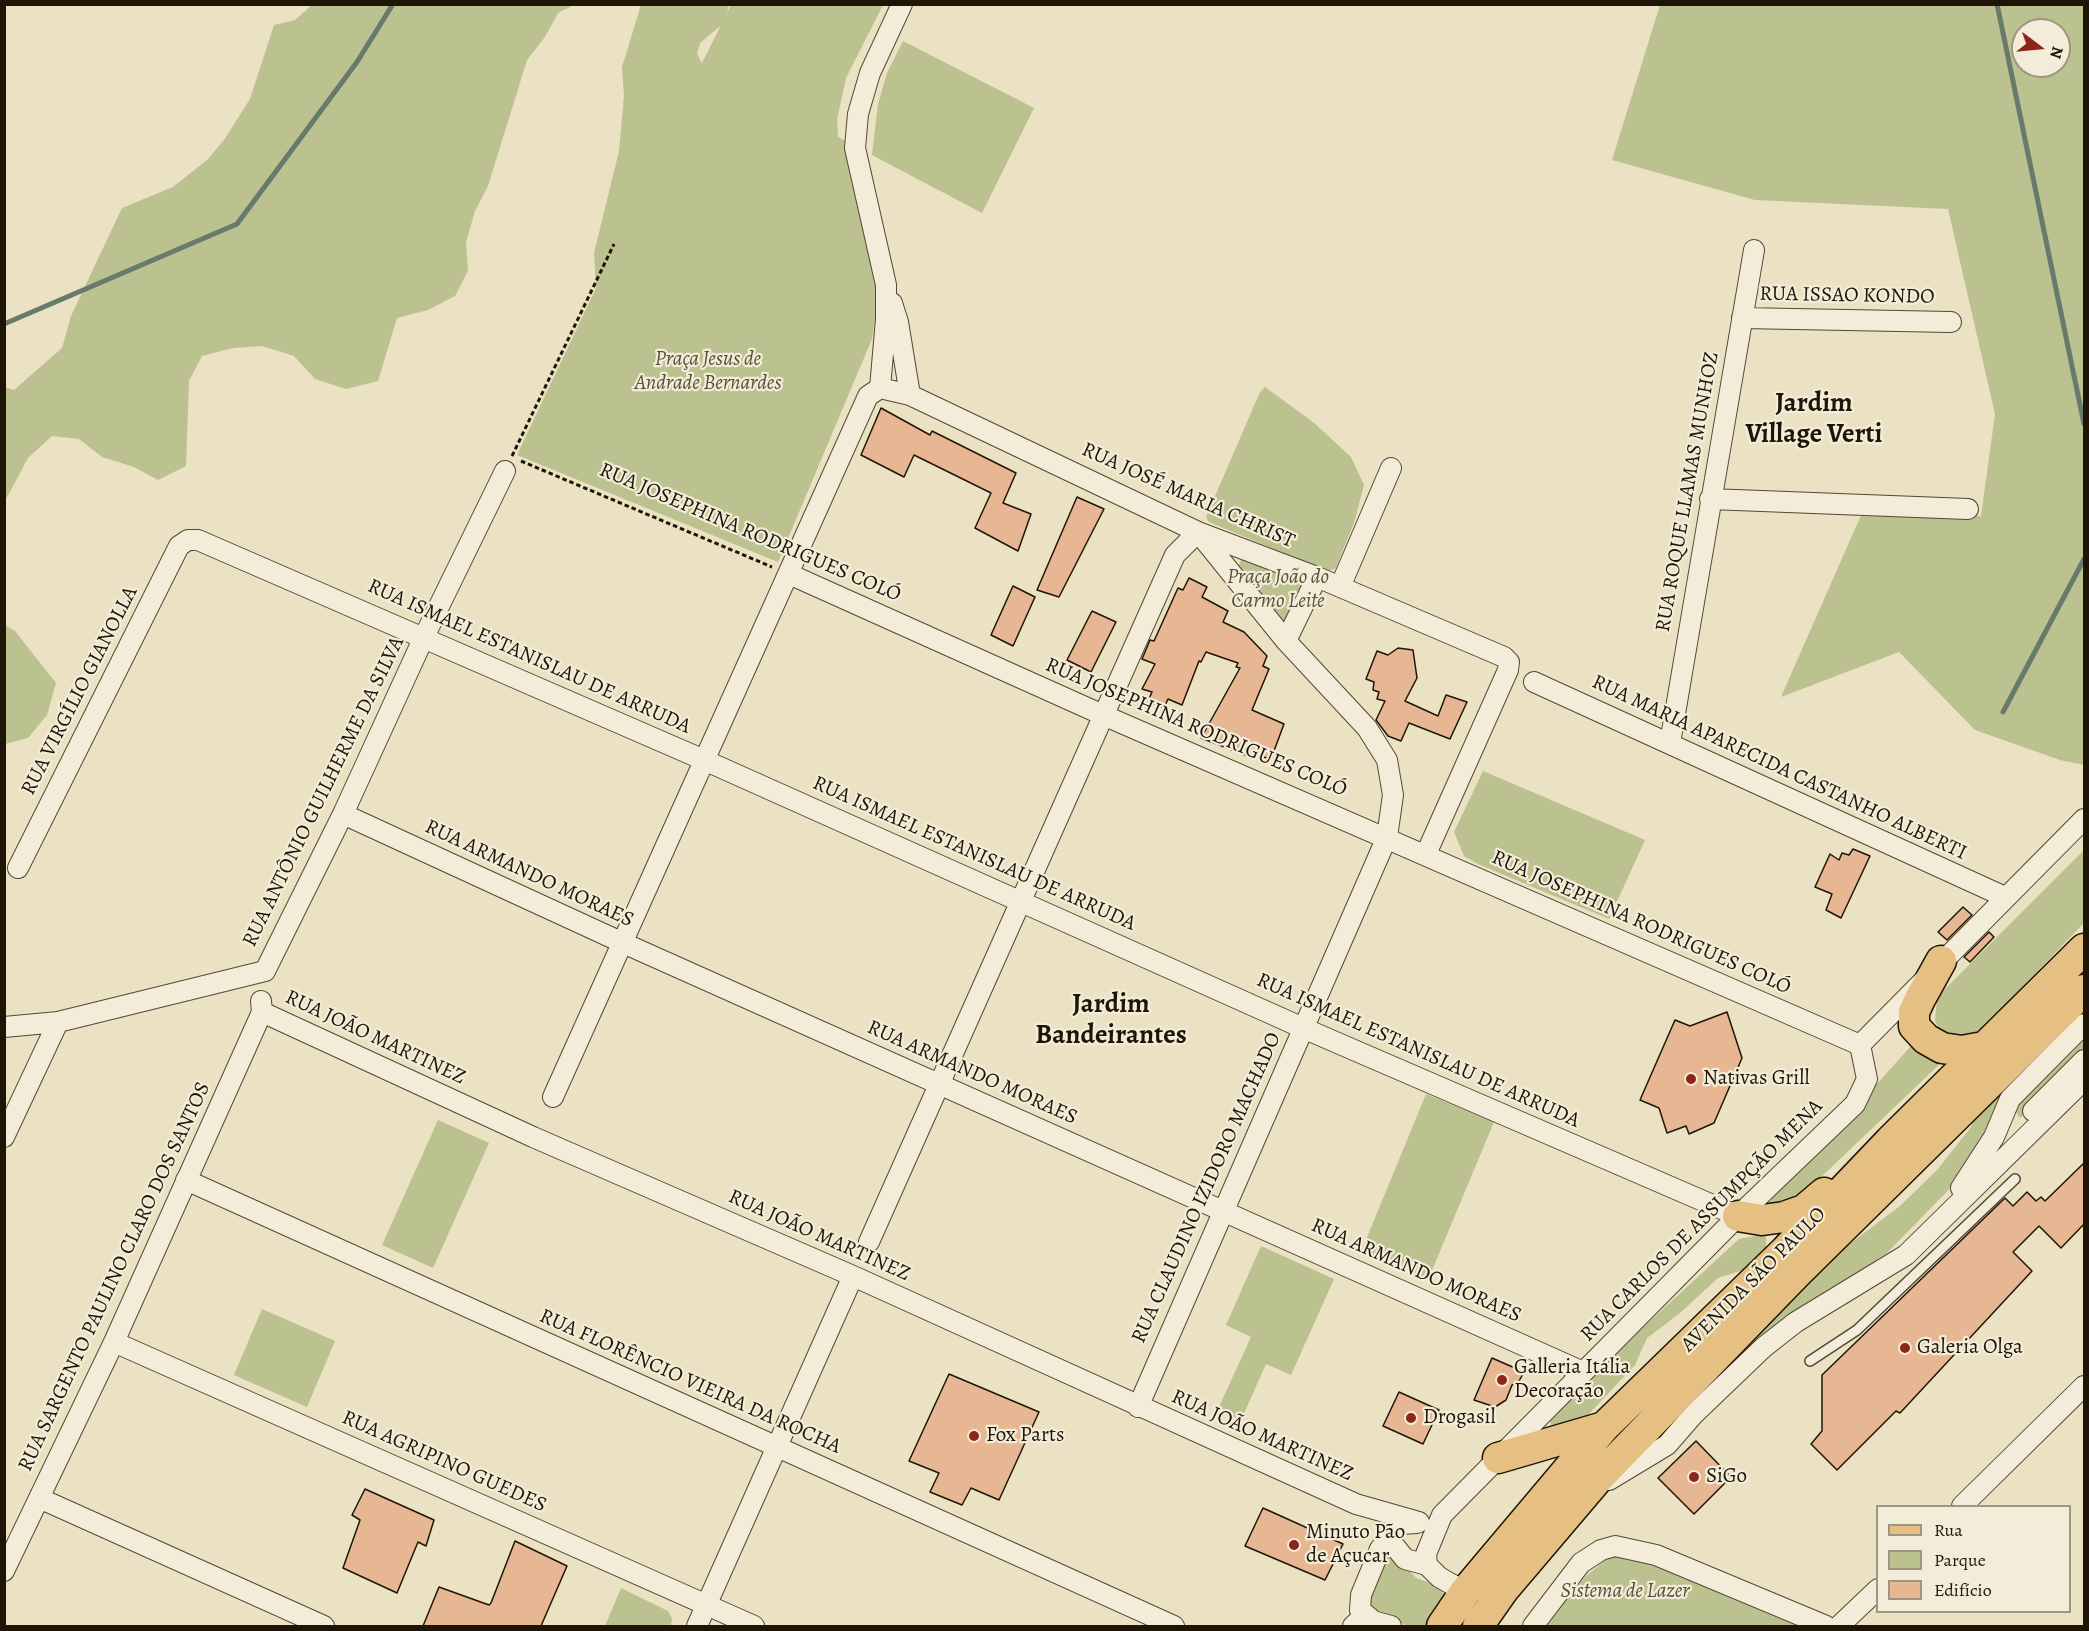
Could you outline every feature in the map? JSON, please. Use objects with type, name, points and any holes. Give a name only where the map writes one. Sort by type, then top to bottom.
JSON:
[{"type":"main road","name":"AVENIDA SÃO PAULO","points":[[1442,1626],[1465,1593],[1604,1427],[1785,1251],[1890,1141],[2085,949]]},
{"type":"main road","points":[[1941,961],[1914,1012],[1914,1026],[1926,1040],[1942,1048],[1962,1051],[1989,1046]]},
{"type":"main road","name":"AVENIDA SÃO PAULO","points":[[1478,1626],[1504,1589],[1600,1476],[1797,1273],[2085,990]]},
{"type":"main road","points":[[1738,1216],[1761,1220],[1784,1217],[1803,1210],[1890,1141]]},
{"type":"main road","points":[[1498,1458],[1604,1427]]},
{"type":"main road","points":[[1465,1593],[1484,1596],[1504,1589]]},
{"type":"street","points":[[902,4],[870,73],[858,114],[855,148],[886,285],[898,322],[910,395]]},
{"type":"street","name":"RUA ROQUE LLAMAS MUNHOZ","points":[[1670,743],[1754,250]]},
{"type":"street","points":[[553,1097],[868,396],[880,388],[886,319],[886,285]]},
{"type":"street","name":"RUA ISSAO KONDO","points":[[1742,318],[1951,322]]},
{"type":"street","name":"RUA JOSÉ MARIA CHRIST","points":[[880,388],[910,395],[1198,532],[1317,577],[1504,657],[1509,662],[1426,854]]},
{"type":"street","name":"RUA ANTÔNIO GUILHERME DA SILVA","points":[[58,1022],[265,971],[508,464]]},
{"type":"street","points":[[1340,587],[1391,468]]},
{"type":"street","points":[[1710,499],[1968,508]]},
{"type":"street","points":[[869,1242],[937,1084],[1175,555],[1198,532]]},
{"type":"street","name":"RUA CLAUDINO IZIDORO MACHADO","points":[[1138,1407],[1387,837],[1393,795],[1387,760],[1367,728],[1286,641],[1198,532]]},
{"type":"street","name":"RUA ISMAEL ESTANISLAU DE ARRUDA","points":[[188,540],[198,540],[424,637],[1303,1028],[1738,1216]]},
{"type":"street","name":"RUA VIRGÍLIO GIANOLLA","points":[[18,868],[179,546],[188,540]]},
{"type":"street","name":"RUA JOSEPHINA RODRIGUES COLÓ","points":[[789,574],[1103,715],[1860,1045]]},
{"type":"street","points":[[1286,641],[1317,577]]},
{"type":"street","name":"RUA MARIA APARECIDA CASTANHO ALBERTI","points":[[1534,682],[2005,897]]},
{"type":"street","name":"RUA ARMANDO MORAES","points":[[342,814],[621,942],[1583,1372]]},
{"type":"street","points":[[1860,1045],[1941,961],[2085,819]]},
{"type":"street","name":"RUA SARGENTO PAULINO CLARO DOS SANTOS","points":[[4,1571],[114,1342],[261,1006]]},
{"type":"street","name":"RUA JOÃO MARTINEZ","points":[[261,1006],[533,1137],[853,1276],[1356,1504],[1397,1534]]},
{"type":"street","points":[[4,1027],[58,1022]]},
{"type":"street","points":[[4,1137],[58,1022]]},
{"type":"street","points":[[1906,1255],[1968,1180],[1994,1137],[2010,1099],[2085,1024]]},
{"type":"street","name":"RUA CARLOS DE ASSUMPÇÃO MENA","points":[[1442,1515],[1738,1216],[1855,1104],[1867,1079],[1860,1045]]},
{"type":"street","points":[[2000,1162],[2002,1150],[2022,1123],[2085,1060]]},
{"type":"street","points":[[1556,1527],[1585,1504],[1614,1475],[1667,1445],[1694,1414],[1756,1354],[1796,1322],[1906,1255],[2085,1080]]},
{"type":"street","name":"RUA FLORÊNCIO VIEIRA DA ROCHA","points":[[186,1180],[1174,1626]]},
{"type":"street","points":[[697,1626],[853,1276]]},
{"type":"street","name":"RUA AGRIPINO GUEDES","points":[[114,1342],[754,1626]]},
{"type":"street","points":[[1963,1505],[2085,1386]]},
{"type":"street","points":[[39,1498],[324,1626]]},
{"type":"street","name":"RUA JOÃO MARTINEZ","points":[[1356,1504],[1378,1527],[1382,1538],[1397,1534]]},
{"type":"street","points":[[1427,1565],[1425,1554],[1442,1515]]},
{"type":"street","points":[[1391,1626],[1358,1624],[1361,1595],[1397,1534],[1442,1515]]},
{"type":"street","points":[[1397,1534],[1405,1559],[1427,1565],[1439,1577],[1465,1593]]},
{"type":"street","points":[[1533,1626],[1581,1563],[1601,1550],[1616,1546],[1656,1555],[1826,1626]]},
{"type":"street","points":[[1839,1626],[1876,1591]]},
{"type":"lane","points":[[1810,1361],[1857,1330],[2015,1179]]},
{"type":"path","points":[[508,464],[614,244]]},
{"type":"path","name":"RUA JOSEPHINA RODRIGUES COLÓ","points":[[508,464],[789,574]]},
{"type":"green space","points":[[313,4],[574,5],[558,13],[545,37],[527,60],[488,186],[475,211],[466,242],[468,271],[455,296],[428,310],[397,318],[378,381],[346,389],[315,379],[294,356],[262,346],[233,348],[202,356],[189,381],[186,466],[158,480],[134,467],[102,457],[79,439],[52,436],[28,458],[5,501],[5,387],[14,390],[62,348],[71,316],[122,208],[173,187],[207,160],[224,140],[250,99],[274,25],[295,20]]},
{"type":"green space","name":"Praça Jesus de Andrade Bernardes","points":[[641,5],[729,5],[727,13],[731,5],[883,5],[846,78],[837,119],[838,137],[846,141],[879,293],[872,339],[778,562],[517,455],[596,288],[594,253],[619,151],[624,96],[622,67]],"holes":[[[720,27],[702,63],[697,54],[700,43]]]},
{"type":"green space","points":[[1660,5],[2084,5],[2084,765],[2060,760],[1975,730],[1899,652],[1781,697],[1862,513],[1981,516],[1995,414],[1948,209],[1755,200],[1612,160]]},
{"type":"green space","points":[[903,41],[1034,108],[982,213],[872,155],[878,104],[887,73]]},
{"type":"green space","points":[[1265,387],[1313,422],[1351,457],[1364,485],[1354,523],[1335,569],[1327,571],[1209,522],[1206,517],[1260,392]]},
{"type":"green space","name":"Praça João do Carmo Leite","points":[[1244,554],[1311,577],[1284,632],[1235,573]]},
{"type":"green space","points":[[5,625],[15,631],[56,683],[47,715],[28,738],[5,744]]},
{"type":"green space","points":[[1483,771],[1645,840],[1609,919],[1464,856],[1454,832]]},
{"type":"green space","points":[[2084,850],[2084,923],[1980,1031],[1965,1039],[1953,1039],[1941,1032],[1935,1021],[1937,997]]},
{"type":"green space","points":[[2084,1003],[2084,1014],[2007,1096],[1966,1172],[1887,1253],[1761,1336],[1648,1449],[1643,1438],[1823,1264],[1900,1206],[1938,1169],[1971,1127],[1984,1102]]},
{"type":"green space","points":[[2084,1035],[2084,1054],[2020,1118],[2016,1112],[2022,1099]]},
{"type":"green space","points":[[1914,1039],[1944,1060],[1798,1199],[1765,1206],[1911,1046]]},
{"type":"green space","points":[[1426,1094],[1494,1122],[1428,1280],[1361,1252]]},
{"type":"green space","points":[[438,1120],[489,1143],[433,1268],[382,1245]]},
{"type":"green space","points":[[1766,1234],[1766,1254],[1746,1269],[1718,1278],[1680,1313],[1647,1338],[1635,1365],[1587,1416],[1552,1426],[1547,1416],[1739,1239]]},
{"type":"green space","points":[[1261,1246],[1334,1279],[1291,1375],[1266,1364],[1241,1420],[1218,1409],[1251,1337],[1226,1325]]},
{"type":"green space","points":[[262,1309],[335,1341],[307,1407],[234,1375]]},
{"type":"green space","points":[[1391,1550],[1416,1578],[1433,1584],[1445,1595],[1435,1626],[1406,1626],[1392,1616],[1370,1611],[1368,1596],[1382,1560]]},
{"type":"green space","name":"Sistema de Lazer","points":[[1633,1556],[1801,1626],[1544,1626],[1586,1576],[1609,1557]]},
{"type":"green space","points":[[621,1588],[668,1611],[672,1619],[671,1626],[605,1626]]},
{"type":"building","points":[[881,408],[930,435],[932,431],[1016,473],[1003,503],[1031,514],[1018,551],[975,528],[991,493],[914,455],[904,477],[861,455]]},
{"type":"building","points":[[1077,497],[1104,509],[1059,597],[1037,590]]},
{"type":"building","points":[[1189,578],[1207,587],[1202,597],[1228,611],[1223,622],[1244,632],[1267,656],[1263,666],[1269,669],[1252,710],[1284,724],[1271,759],[1255,755],[1253,758],[1201,738],[1240,668],[1236,667],[1238,663],[1206,652],[1201,662],[1199,661],[1182,705],[1168,699],[1164,708],[1148,701],[1152,692],[1142,689],[1155,664],[1142,659],[1150,640],[1154,641],[1178,588],[1183,590]]},
{"type":"building","points":[[1013,586],[1035,597],[1013,646],[991,635]]},
{"type":"building","points":[[1092,611],[1116,622],[1091,672],[1067,660]]},
{"type":"building","points":[[1398,648],[1413,650],[1417,678],[1405,701],[1438,716],[1446,695],[1467,702],[1450,739],[1409,723],[1401,741],[1388,736],[1376,720],[1385,701],[1377,699],[1379,692],[1373,690],[1374,682],[1366,679],[1377,651],[1388,655]]},
{"type":"building","points":[[1853,849],[1870,856],[1841,918],[1826,910],[1832,894],[1815,887],[1830,854],[1839,860],[1842,853],[1849,855]]},
{"type":"building","points":[[1963,907],[1972,915],[1947,940],[1938,932]]},
{"type":"building","points":[[1989,932],[1994,937],[1970,962],[1964,957]]},
{"type":"building","name":"Nativas Grill","points":[[1727,1012],[1742,1058],[1714,1123],[1689,1134],[1686,1126],[1667,1133],[1659,1108],[1640,1100],[1675,1020],[1690,1026]]},
{"type":"building","name":"Galeria Olga","points":[[2085,1162],[2085,1223],[2061,1248],[2039,1226],[2013,1252],[2032,1271],[1900,1413],[1896,1411],[1837,1470],[1811,1444],[1822,1431],[1822,1375],[2005,1198],[2013,1206],[2027,1192],[2036,1201],[2041,1197],[2045,1201]]},
{"type":"building","name":"Galleria Itália Decoração","points":[[1492,1358],[1524,1372],[1518,1383],[1512,1385],[1506,1400],[1495,1407],[1474,1400]]},
{"type":"building","name":"Fox Parts","points":[[949,1374],[1039,1412],[999,1500],[971,1488],[962,1505],[930,1492],[939,1473],[909,1461]]},
{"type":"building","name":"Drogasil","points":[[1399,1392],[1439,1410],[1423,1444],[1383,1426]]},
{"type":"building","name":"SiGo","points":[[1696,1441],[1731,1477],[1694,1514],[1658,1478]]},
{"type":"building","points":[[365,1489],[434,1520],[426,1546],[418,1542],[397,1593],[343,1568],[360,1520],[352,1515]]},
{"type":"building","name":"Minuto Pão de Açucar","points":[[1263,1508],[1343,1544],[1325,1580],[1245,1546]]},
{"type":"building","points":[[515,1541],[567,1566],[541,1626],[423,1626],[439,1587],[489,1605]]},
{"type":"waterway","points":[[4,324],[237,224],[357,62],[393,4]]},
{"type":"waterway","points":[[1997,4],[2084,424]]},
{"type":"waterway","points":[[2003,712],[2084,559]]},
{"type":"place","name":"Nativas Grill","points":[[1691,1079]]},
{"type":"place","name":"Galeria Olga","points":[[1905,1348]]},
{"type":"place","name":"Galleria Itália Decoração","points":[[1502,1380]]},
{"type":"place","name":"Drogasil","points":[[1411,1418]]},
{"type":"place","name":"Fox Parts","points":[[974,1436]]},
{"type":"place","name":"SiGo","points":[[1694,1477]]},
{"type":"place","name":"Minuto Pão de Açucar","points":[[1294,1545]]},
{"type":"district","name":"Jardim Village Verti","points":[[1814,420]]},
{"type":"district","name":"Jardim Bandeirantes","points":[[1111,1020]]}]
